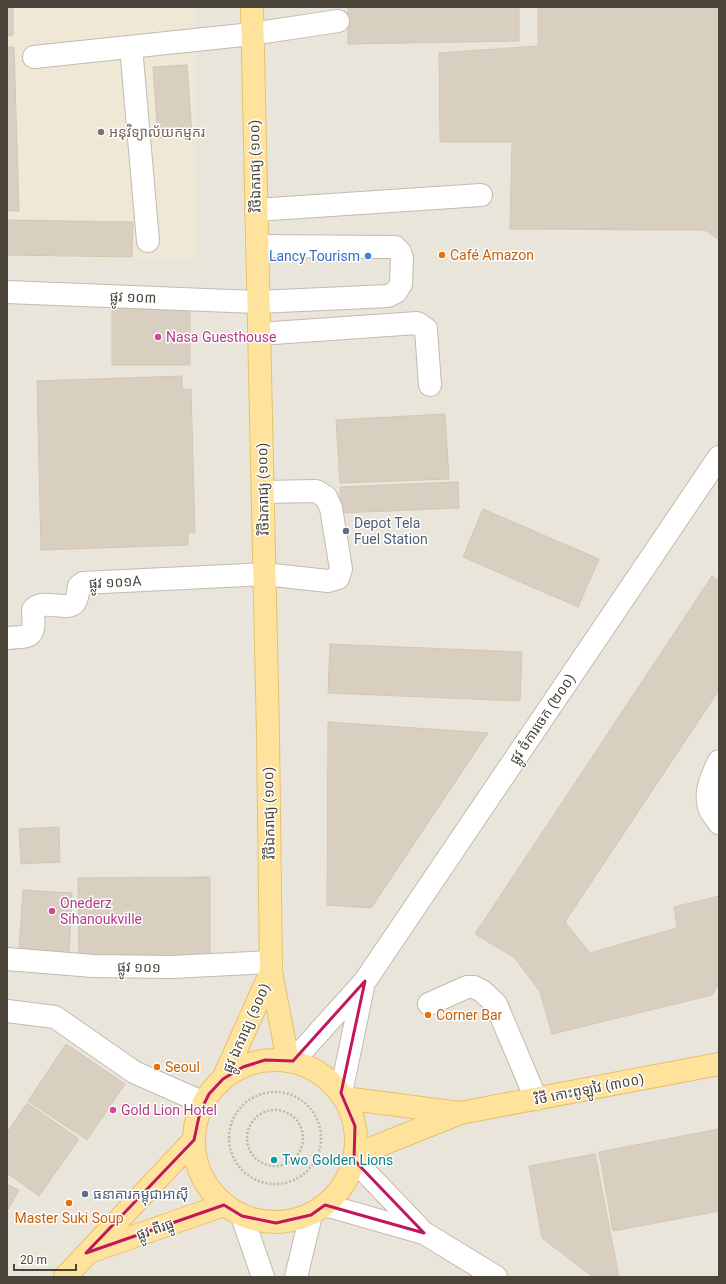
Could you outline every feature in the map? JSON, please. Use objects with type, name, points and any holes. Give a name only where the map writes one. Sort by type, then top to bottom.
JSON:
[{"type":"main road","name":"វិថីឯករាជ្យ (១០០)","points":[[252,7],[263,492],[271,967]]},
{"type":"main road","name":"ផ្លូវ ឯករាជ្យ (១០០)","points":[[271,967],[290,1061]]},
{"type":"main road","name":"ផ្លូវ ឯករាជ្យ (១០០)","points":[[224,1078],[271,967]]},
{"type":"main road","points":[[264,1060],[290,1061],[307,1065],[319,1072],[343,1096],[355,1126],[355,1157],[348,1177],[338,1193],[318,1210],[293,1220],[276,1223],[258,1221],[242,1216],[224,1205],[207,1187],[197,1165],[194,1140],[195,1130],[200,1112],[209,1094],[224,1078],[243,1067],[264,1060]]},
{"type":"main road","name":"វិថី កោះពូឡូវៃ (៣០០)","points":[[460,1113],[719,1064]]},
{"type":"main road","points":[[343,1096],[460,1113]]},
{"type":"main road","points":[[355,1157],[460,1113]]},
{"type":"main road","name":"ផ្លូវ ពីរធ្នូ","points":[[65,1277],[194,1140]]},
{"type":"main road","name":"ផ្លូវ ពីរធ្នូ","points":[[86,1253],[224,1205]]},
{"type":"street","points":[[34,57],[252,34],[338,22]]},
{"type":"street","points":[[131,47],[148,241]]},
{"type":"street","points":[[256,210],[481,195]]},
{"type":"street","name":"ផ្លូវ ១០៣","points":[[7,292],[258,302],[388,296],[396,292],[401,284],[402,258],[400,252],[395,247],[257,246]]},
{"type":"street","points":[[259,334],[417,323],[426,329],[430,385]]},
{"type":"street","name":"ផ្លូវ ចំការចេក (២០០)","points":[[290,1061],[365,981],[719,457]]},
{"type":"street","points":[[263,492],[316,491],[326,496],[331,508],[341,569],[338,578],[328,580],[264,574]]},
{"type":"street","name":"ផ្លូវ ១០១A","points":[[7,638],[25,637],[31,634],[34,629],[33,610],[36,606],[69,606],[74,604],[79,586],[83,583],[264,574]]},
{"type":"street","points":[[719,761],[711,778],[708,792],[709,807],[719,823]]},
{"type":"street","name":"ផ្លូវ ១០១","points":[[7,959],[93,966],[271,967]]},
{"type":"street","name":"ផ្លូវ ចំការចេក (២០០)","points":[[343,1096],[365,981]]},
{"type":"street","points":[[429,1004],[467,987],[474,987],[482,991],[496,1004],[536,1099]]},
{"type":"street","points":[[7,1011],[55,1017],[134,1072],[204,1104]]},
{"type":"street","points":[[355,1157],[424,1233],[496,1277]]},
{"type":"street","points":[[296,1277],[318,1210],[424,1233]]},
{"type":"street","points":[[242,1216],[263,1277]]},
{"type":"path","points":[[270,1092],[292,1095],[306,1104],[318,1122],[320,1147],[313,1164],[305,1173],[287,1183],[270,1184],[258,1182],[236,1165],[230,1152],[228,1137],[233,1118],[239,1109],[256,1096],[270,1092]]},
{"type":"path","points":[[271,1109],[284,1111],[294,1117],[301,1128],[303,1133],[302,1143],[298,1154],[291,1161],[278,1166],[272,1166],[257,1160],[251,1154],[248,1146],[247,1131],[252,1121],[264,1111],[271,1109]]},
{"type":"highlighted area","points":[[365,981],[341,1093],[355,1126],[354,1160],[424,1233],[325,1205],[311,1215],[276,1223],[242,1216],[224,1205],[86,1253],[194,1140],[200,1112],[209,1094],[223,1079],[243,1067],[265,1060],[293,1061]]},
{"type":"shaded area","points":[[7,7],[719,7],[719,1277],[7,1277]]},
{"type":"shaded area","name":"អនុវិទ្យាល័យកម្មករ","points":[[7,7],[194,7],[197,260],[7,257]]},
{"type":"building","points":[[7,7],[13,7],[13,35],[7,36]]},
{"type":"building","points":[[348,7],[519,7],[519,41],[348,44]]},
{"type":"building","points":[[538,7],[719,7],[719,240],[705,230],[510,229],[512,142],[440,142],[439,53],[538,46]]},
{"type":"building","points":[[7,47],[14,47],[19,211],[7,211]]},
{"type":"building","points":[[187,65],[192,135],[158,138],[153,67]]},
{"type":"building","points":[[7,220],[133,222],[132,257],[7,255]]},
{"type":"building","points":[[112,305],[190,305],[190,365],[112,365]]},
{"type":"building","points":[[182,376],[182,389],[191,389],[195,533],[188,533],[188,545],[41,550],[37,381]]},
{"type":"building","points":[[445,414],[449,479],[340,483],[336,420]]},
{"type":"building","points":[[458,482],[459,508],[341,513],[340,487]]},
{"type":"building","points":[[483,509],[599,559],[578,607],[463,557]]},
{"type":"building","points":[[712,576],[719,581],[719,690],[565,922],[590,953],[677,928],[674,907],[719,896],[719,983],[712,995],[552,1034],[540,992],[515,958],[475,934]]},
{"type":"building","points":[[330,644],[522,652],[520,701],[328,693]]},
{"type":"building","points":[[328,722],[488,733],[371,908],[327,905]]},
{"type":"building","points":[[59,827],[60,862],[21,864],[19,829]]},
{"type":"building","points":[[210,877],[210,957],[79,959],[78,878]]},
{"type":"building","points":[[23,890],[72,893],[69,953],[19,950]]},
{"type":"building","points":[[66,1044],[125,1084],[87,1140],[28,1101]]},
{"type":"building","points":[[27,1103],[79,1139],[39,1196],[7,1173],[7,1133]]},
{"type":"building","points":[[719,1129],[719,1211],[613,1231],[599,1152]]},
{"type":"building","points":[[595,1154],[619,1277],[593,1277],[542,1238],[529,1166]]},
{"type":"building","points":[[7,1184],[19,1190],[7,1211]]},
{"type":"place","name":"អនុវិទ្យាល័យកម្មករ","points":[[101,132]]},
{"type":"place","name":"Café Amazon","points":[[442,255]]},
{"type":"place","name":"Lancy Tourism","points":[[368,256]]},
{"type":"place","name":"Nasa Guesthouse","points":[[158,337]]},
{"type":"place","name":"Depot Tela Fuel Station","points":[[346,531]]},
{"type":"place","name":"Onederz Sihanoukville","points":[[52,911]]},
{"type":"place","name":"Corner Bar","points":[[428,1015]]},
{"type":"place","name":"Seoul","points":[[157,1067]]},
{"type":"place","name":"Gold Lion Hotel","points":[[113,1110]]},
{"type":"place","name":"Two Golden Lions","points":[[274,1160]]},
{"type":"place","name":"ធនាគារកម្ពុជាអាសុី","points":[[85,1194]]},
{"type":"place","name":"Master Suki Soup","points":[[69,1203]]}]
